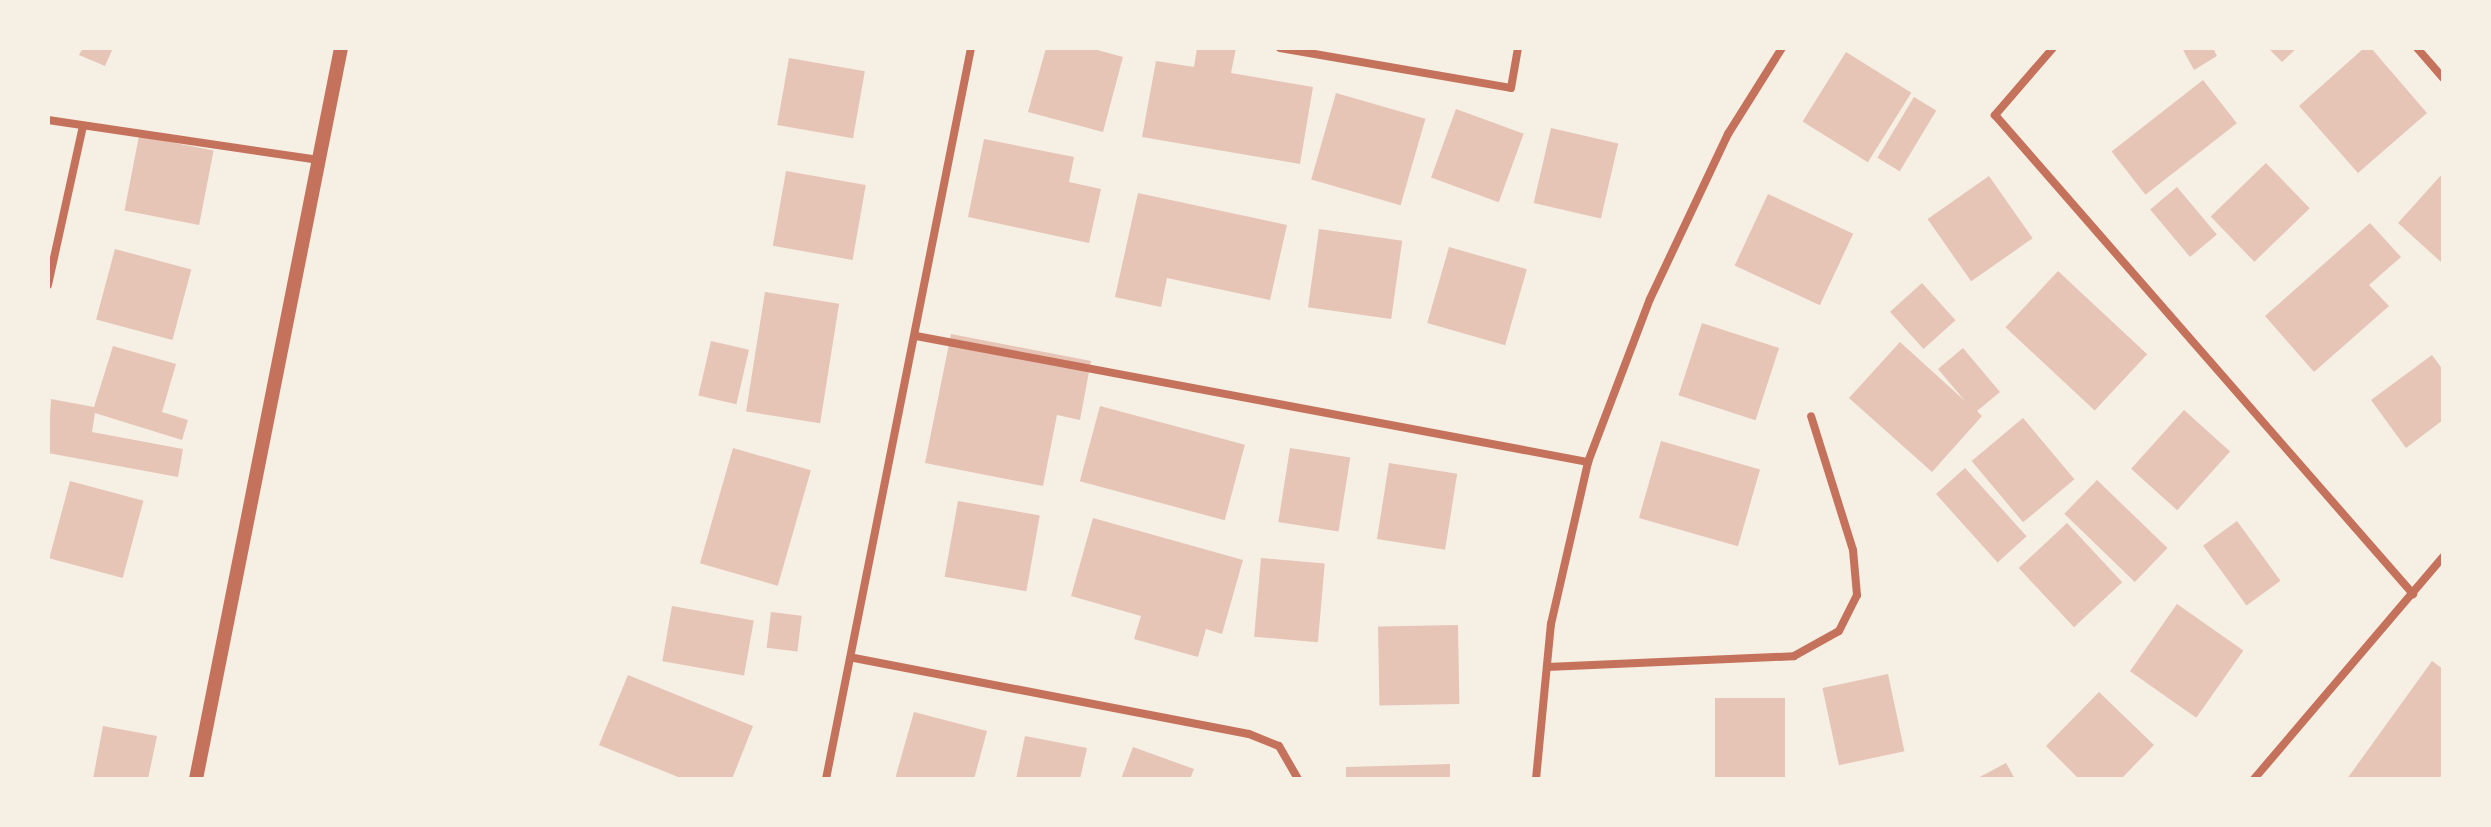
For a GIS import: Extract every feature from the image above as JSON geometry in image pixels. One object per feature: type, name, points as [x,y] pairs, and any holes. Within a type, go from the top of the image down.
[{"type":"street","points":[[196,779],[341,48]]},
{"type":"street","points":[[826,779],[854,658],[971,48]]},
{"type":"street","points":[[1280,48],[1511,88],[1518,48]]},
{"type":"street","points":[[1536,779],[1551,624],[1588,462],[1656,285],[1728,134],[1782,48]]},
{"type":"street","points":[[2053,48],[1995,115],[2413,594]]},
{"type":"street","points":[[2417,48],[2443,78]]},
{"type":"street","points":[[48,120],[319,160]]},
{"type":"street","points":[[48,285],[83,126]]},
{"type":"street","points":[[916,336],[1588,462]]},
{"type":"street","points":[[1547,667],[1794,656],[1839,631],[1857,595],[1853,550],[1811,416]]},
{"type":"street","points":[[2254,779],[2443,557]]},
{"type":"street","points":[[854,658],[1249,734],[1279,746],[1298,779]]},
{"type":"building","points":[[83,48],[113,48],[105,66],[79,55]]},
{"type":"building","points":[[1046,48],[1090,48],[1123,57],[1103,132],[1028,112]]},
{"type":"building","points":[[1197,48],[1236,48],[1231,73],[1313,87],[1300,164],[1142,137],[1156,61],[1194,67]]},
{"type":"building","points":[[2182,48],[2213,48],[2217,56],[2194,70]]},
{"type":"building","points":[[2268,48],[2297,48],[2282,62]]},
{"type":"building","points":[[2364,48],[2371,48],[2427,113],[2358,173],[2299,106]]},
{"type":"building","points":[[1846,52],[1911,93],[1868,162],[1803,122]]},
{"type":"building","points":[[789,58],[865,71],[853,138],[777,125]]},
{"type":"building","points":[[2203,80],[2237,123],[2145,195],[2112,151]]},
{"type":"building","points":[[1336,93],[1425,119],[1401,205],[1311,180]]},
{"type":"building","points":[[1914,97],[1936,110],[1900,171],[1877,158]]},
{"type":"building","points":[[1456,109],[1524,134],[1499,202],[1431,178]]},
{"type":"building","points":[[1551,128],[1618,144],[1601,219],[1534,203]]},
{"type":"building","points":[[139,136],[214,151],[199,225],[124,211]]},
{"type":"building","points":[[984,139],[1074,157],[1069,182],[1101,189],[1089,243],[968,217]]},
{"type":"building","points":[[2266,163],[2310,208],[2254,262],[2211,216]]},
{"type":"building","points":[[786,171],[866,185],[853,260],[773,246]]},
{"type":"building","points":[[2443,173],[2443,260],[2441,262],[2398,223]]},
{"type":"building","points":[[1989,176],[2033,238],[1971,281],[1928,219]]},
{"type":"building","points":[[2177,187],[2217,234],[2190,257],[2150,209]]},
{"type":"building","points":[[1138,193],[1287,225],[1270,300],[1167,278],[1161,307],[1115,297]]},
{"type":"building","points":[[1768,194],[1853,234],[1820,305],[1735,266]]},
{"type":"building","points":[[2370,223],[2401,257],[2369,285],[2389,306],[2314,372],[2265,316]]},
{"type":"building","points":[[1319,229],[1402,241],[1391,319],[1308,307]]},
{"type":"building","points":[[1449,247],[1527,269],[1505,345],[1427,323]]},
{"type":"building","points":[[115,249],[191,269],[172,340],[96,320]]},
{"type":"building","points":[[2058,271],[2147,354],[2095,411],[2005,327]]},
{"type":"building","points":[[1922,283],[1955,320],[1924,349],[1890,312]]},
{"type":"building","points":[[765,292],[839,304],[820,423],[746,412]]},
{"type":"building","points":[[1702,323],[1779,348],[1756,420],[1679,395]]},
{"type":"building","points":[[951,334],[1091,361],[1080,420],[1057,415],[1043,486],[925,463]]},
{"type":"building","points":[[711,341],[749,350],[736,404],[698,396]]},
{"type":"building","points":[[1900,342],[1965,401],[1938,369],[1963,348],[2000,392],[1977,411],[1982,416],[1932,472],[1849,398]]},
{"type":"building","points":[[113,346],[176,364],[162,412],[188,420],[182,440],[95,413],[92,432],[183,449],[178,477],[48,453],[51,399],[94,407]]},
{"type":"building","points":[[2432,355],[2443,370],[2443,420],[2406,448],[2371,400]]},
{"type":"building","points":[[1100,406],[1245,445],[1225,520],[1080,481]]},
{"type":"building","points":[[2184,410],[2230,451],[2177,510],[2131,469]]},
{"type":"building","points":[[2023,418],[2074,479],[2023,522],[1972,461]]},
{"type":"building","points":[[1661,441],[1760,469],[1738,546],[1639,518]]},
{"type":"building","points":[[733,448],[811,470],[778,586],[700,563]]},
{"type":"building","points":[[1290,448],[1350,458],[1339,532],[1278,522]]},
{"type":"building","points":[[1389,463],[1457,474],[1445,550],[1377,539]]},
{"type":"building","points":[[1965,468],[2027,536],[1998,562],[1936,494]]},
{"type":"building","points":[[2097,480],[2167,548],[2135,582],[2064,514]]},
{"type":"building","points":[[70,481],[143,501],[123,578],[49,558]]},
{"type":"building","points":[[958,501],[1040,515],[1026,591],[945,577]]},
{"type":"building","points":[[1093,518],[1243,560],[1222,634],[1206,629],[1198,657],[1134,639],[1141,616],[1071,596]]},
{"type":"building","points":[[2237,521],[2280,581],[2247,606],[2203,546]]},
{"type":"building","points":[[2067,523],[2122,582],[2074,627],[2019,568]]},
{"type":"building","points":[[1261,558],[1325,564],[1318,642],[1254,637]]},
{"type":"building","points":[[2177,604],[2243,650],[2196,718],[2130,671]]},
{"type":"building","points":[[672,606],[754,620],[744,676],[662,661]]},
{"type":"building","points":[[771,612],[802,616],[797,652],[767,648]]},
{"type":"building","points":[[1458,625],[1459,704],[1379,705],[1378,626]]},
{"type":"building","points":[[2432,661],[2443,669],[2443,773],[2439,779],[2347,779]]},
{"type":"building","points":[[1888,674],[1904,751],[1839,765],[1822,688]]},
{"type":"building","points":[[628,675],[753,726],[732,779],[683,779],[599,745]]},
{"type":"building","points":[[2099,692],[2154,745],[2121,779],[2079,779],[2046,746]]},
{"type":"building","points":[[1715,698],[1785,698],[1785,777],[1715,777]]},
{"type":"building","points":[[914,712],[987,731],[974,779],[895,779]]},
{"type":"building","points":[[103,726],[157,736],[148,779],[93,779]]},
{"type":"building","points":[[1025,736],[1087,748],[1080,779],[1016,779]]},
{"type":"building","points":[[1133,747],[1194,769],[1190,779],[1121,779]]},
{"type":"building","points":[[2006,763],[2015,779],[1976,779]]},
{"type":"building","points":[[1450,764],[1450,779],[1346,779],[1346,767]]}]
